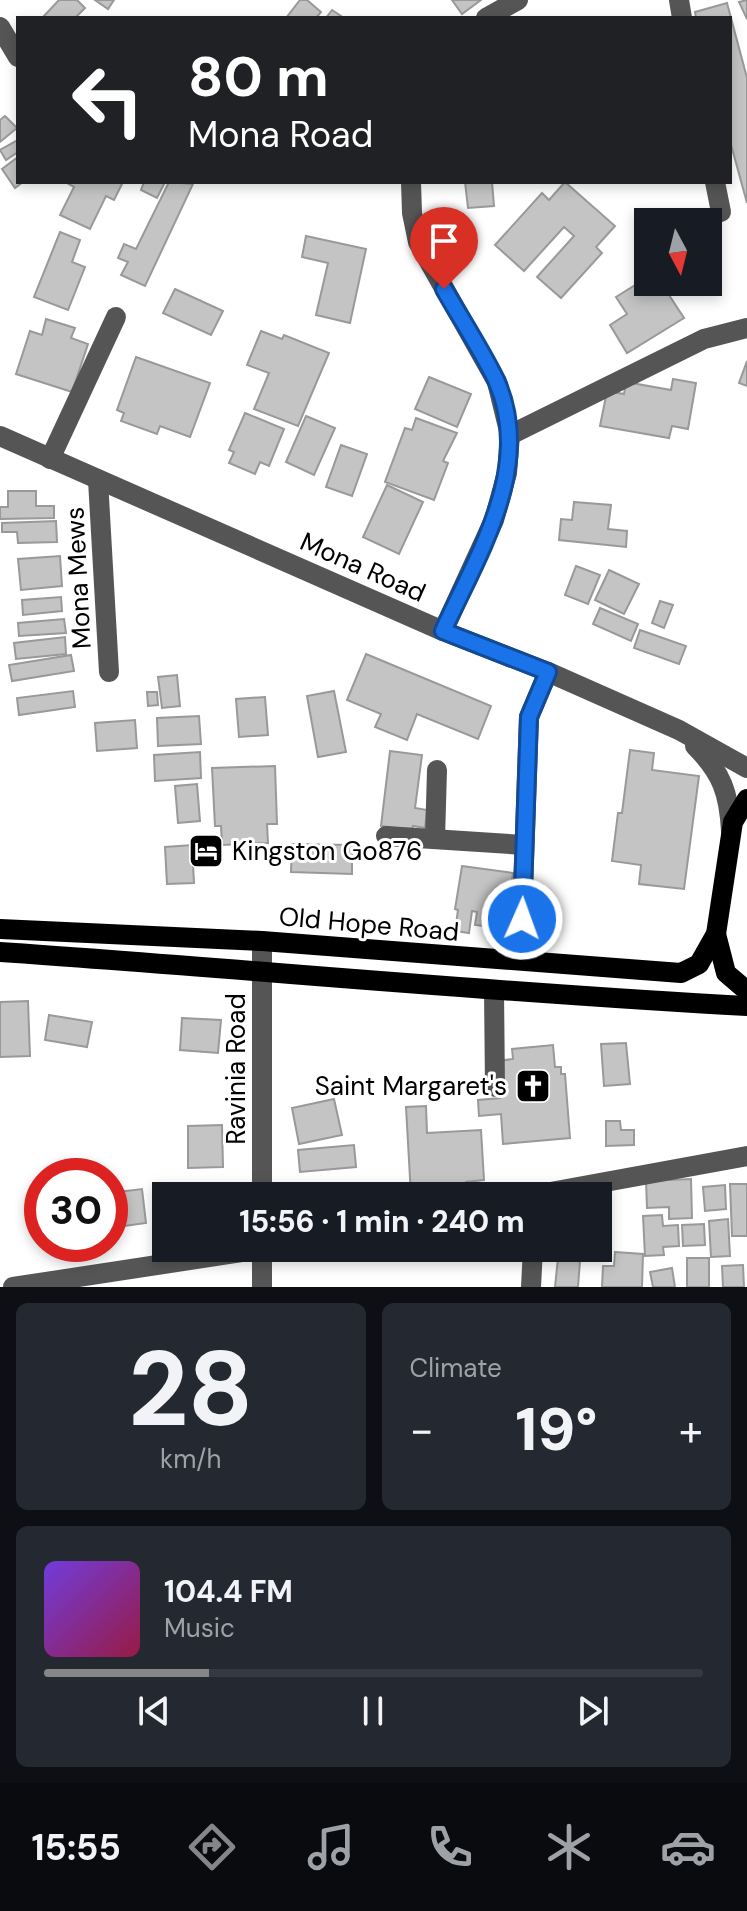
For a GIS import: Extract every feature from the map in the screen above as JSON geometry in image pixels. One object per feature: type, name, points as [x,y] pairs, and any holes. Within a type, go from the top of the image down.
[{"type":"main road","name":"Old Hope Road","points":[[0,929],[262,941],[681,973],[699,964],[716,934],[731,831],[735,816],[747,799]]},
{"type":"main road","points":[[716,934],[726,973],[747,991]]},
{"type":"main road","points":[[0,952],[747,1006]]},
{"type":"street","points":[[490,16],[518,0]]},
{"type":"street","points":[[0,27],[16,54]]},
{"type":"street","points":[[411,184],[412,213],[418,242],[497,382],[510,435],[507,473],[494,520],[443,631]]},
{"type":"street","points":[[715,184],[720,208]]},
{"type":"street","points":[[50,459],[116,317]]},
{"type":"street","points":[[510,435],[704,339],[747,328]]},
{"type":"street","name":"Mona Road","points":[[0,436],[443,631],[548,672],[679,730],[747,768]]},
{"type":"street","name":"Mona Mews","points":[[98,480],[109,672]]},
{"type":"street","points":[[522,919],[529,717],[548,672]]},
{"type":"street","points":[[679,730],[712,763],[725,787],[731,831]]},
{"type":"street","points":[[435,839],[437,770]]},
{"type":"street","points":[[386,836],[524,845]]},
{"type":"street","name":"Ravinia Road","points":[[262,941],[262,1182]]},
{"type":"street","points":[[494,990],[495,1087]]},
{"type":"street","points":[[605,1182],[747,1156]]},
{"type":"street","points":[[13,1287],[177,1262]]},
{"type":"street","points":[[262,1262],[262,1287]]},
{"type":"street","points":[[531,1287],[532,1262]]},
{"type":"building","points":[[59,0],[77,0],[85,8],[77,16],[44,16]]},
{"type":"building","points":[[95,0],[114,0],[108,9]]},
{"type":"building","points":[[300,0],[307,0],[321,12],[318,16],[288,16]]},
{"type":"building","points":[[452,0],[481,0],[462,14]]},
{"type":"building","points":[[747,0],[747,19],[739,2]]},
{"type":"building","points":[[727,3],[730,16],[696,16],[695,12]]},
{"type":"building","points":[[332,10],[341,16],[328,16]]},
{"type":"building","points":[[732,22],[747,78],[747,203],[732,148]]},
{"type":"building","points":[[5,116],[16,129],[0,142],[0,120]]},
{"type":"building","points":[[16,141],[16,153],[6,160],[0,150]]},
{"type":"building","points":[[16,158],[16,184],[20,184],[15,188],[2,169]]},
{"type":"building","points":[[69,184],[122,184],[114,200],[106,196],[90,229],[60,215],[74,187]]},
{"type":"building","points":[[143,184],[164,184],[157,198],[141,190]]},
{"type":"building","points":[[168,184],[193,184],[145,286],[121,275],[128,262],[118,258],[124,244],[136,249]]},
{"type":"building","points":[[465,184],[492,184],[494,206],[468,208]]},
{"type":"building","points":[[563,184],[567,184],[615,226],[596,247],[602,253],[561,298],[537,277],[574,236],[564,227],[524,271],[495,245],[542,193],[549,200]]},
{"type":"building","points":[[60,232],[80,240],[72,262],[85,267],[68,310],[34,297]]},
{"type":"building","points":[[306,236],[366,249],[350,323],[316,315],[328,263],[302,257]]},
{"type":"building","points":[[634,286],[634,296],[670,296],[684,318],[627,353],[610,325],[627,314],[616,297]]},
{"type":"building","points":[[175,289],[223,311],[211,335],[163,313]]},
{"type":"building","points":[[46,319],[75,328],[71,338],[88,344],[72,392],[16,374],[30,331],[42,335]]},
{"type":"building","points":[[261,331],[282,339],[284,335],[329,353],[298,426],[254,409],[269,373],[247,365]]},
{"type":"building","points":[[136,357],[210,383],[190,437],[160,426],[157,434],[121,421],[124,413],[117,410]]},
{"type":"building","points":[[747,361],[747,386],[739,383]]},
{"type":"building","points":[[429,377],[471,394],[457,427],[415,409]]},
{"type":"building","points":[[673,379],[696,383],[688,429],[672,426],[669,438],[600,426],[607,391],[624,394],[626,382],[671,390]]},
{"type":"building","points":[[245,413],[284,429],[269,466],[260,462],[255,474],[229,463],[234,452],[229,450]]},
{"type":"building","points":[[306,416],[335,428],[314,475],[286,462]]},
{"type":"building","points":[[416,418],[457,433],[443,461],[448,463],[434,500],[385,482],[405,428],[412,430]]},
{"type":"building","points":[[341,445],[367,454],[352,496],[326,487]]},
{"type":"building","points":[[387,485],[423,502],[399,554],[363,537]]},
{"type":"building","points":[[8,491],[36,491],[36,506],[54,506],[54,518],[0,519],[0,507],[8,507]]},
{"type":"building","points":[[574,502],[611,505],[608,529],[627,531],[626,547],[559,540],[561,519],[572,520]]},
{"type":"building","points":[[56,521],[57,542],[18,543],[17,532],[2,532],[2,523]]},
{"type":"building","points":[[60,556],[62,586],[21,590],[18,559]]},
{"type":"building","points":[[576,566],[600,575],[588,604],[565,595]]},
{"type":"building","points":[[609,570],[639,584],[624,614],[595,600]]},
{"type":"building","points":[[61,597],[62,611],[23,615],[22,600]]},
{"type":"building","points":[[660,601],[673,605],[664,628],[652,623]]},
{"type":"building","points":[[600,608],[638,624],[631,641],[593,624]]},
{"type":"building","points":[[64,619],[66,633],[19,636],[18,623]]},
{"type":"building","points":[[640,630],[686,646],[679,664],[634,648]]},
{"type":"building","points":[[65,637],[66,654],[16,659],[14,643]]},
{"type":"building","points":[[366,654],[491,706],[478,739],[417,714],[407,740],[375,727],[381,714],[347,700]]},
{"type":"building","points":[[71,655],[74,671],[12,681],[9,665]]},
{"type":"building","points":[[177,675],[180,706],[162,708],[158,677]]},
{"type":"building","points":[[73,691],[75,707],[19,715],[17,698]]},
{"type":"building","points":[[334,691],[346,752],[318,757],[307,696]]},
{"type":"building","points":[[147,692],[157,692],[158,705],[148,706]]},
{"type":"building","points":[[265,697],[268,735],[239,737],[236,699]]},
{"type":"building","points":[[199,716],[201,744],[158,746],[157,718]]},
{"type":"building","points":[[135,720],[137,748],[97,751],[95,723]]},
{"type":"building","points":[[630,750],[654,753],[652,770],[699,776],[684,889],[639,884],[641,865],[612,861]]},
{"type":"building","points":[[390,751],[422,755],[415,808],[427,810],[425,828],[413,826],[412,830],[381,826]]},
{"type":"building","points":[[200,752],[201,778],[155,781],[154,755]]},
{"type":"building","points":[[275,766],[277,824],[267,824],[268,843],[222,845],[221,826],[215,826],[212,768]]},
{"type":"building","points":[[197,784],[200,821],[178,823],[175,786]]},
{"type":"building","points":[[292,844],[352,845],[352,874],[291,872]]},
{"type":"building","points":[[192,845],[194,883],[167,884],[165,847]]},
{"type":"building","points":[[462,866],[513,873],[507,916],[493,914],[491,927],[475,925],[477,912],[472,911],[469,933],[455,931]]},
{"type":"building","points":[[28,1001],[30,1056],[0,1057],[0,1002]]},
{"type":"building","points":[[49,1015],[92,1022],[87,1047],[45,1040]]},
{"type":"building","points":[[182,1018],[221,1020],[218,1053],[180,1050]]},
{"type":"building","points":[[626,1043],[630,1084],[604,1086],[601,1044]]},
{"type":"building","name":"Saint Margaret's","points":[[553,1045],[555,1067],[561,1067],[561,1074],[565,1074],[570,1138],[503,1144],[501,1114],[479,1116],[478,1100],[500,1098],[497,1061],[513,1059],[512,1049]]},
{"type":"building","points":[[334,1099],[342,1135],[299,1144],[292,1108]]},
{"type":"building","points":[[426,1106],[427,1133],[481,1130],[484,1180],[410,1182],[406,1107]]},
{"type":"building","points":[[606,1121],[620,1121],[621,1130],[634,1130],[634,1145],[606,1146]]},
{"type":"building","points":[[222,1125],[223,1167],[188,1168],[188,1126]]},
{"type":"building","points":[[354,1145],[356,1167],[300,1172],[298,1150]]},
{"type":"building","points":[[691,1179],[692,1218],[669,1219],[669,1207],[647,1208],[646,1181]]},
{"type":"building","points":[[730,1184],[747,1184],[747,1236],[732,1236]]},
{"type":"building","points":[[725,1185],[726,1209],[705,1211],[703,1187]]},
{"type":"building","points":[[142,1189],[146,1223],[128,1226],[128,1191]]},
{"type":"building","points":[[662,1215],[663,1226],[678,1225],[679,1246],[663,1247],[664,1255],[645,1256],[643,1216]]},
{"type":"building","points":[[728,1219],[730,1256],[711,1257],[709,1221]]},
{"type":"building","points":[[704,1224],[705,1245],[683,1246],[682,1225]]},
{"type":"building","points":[[615,1252],[643,1254],[642,1287],[602,1287],[603,1266],[614,1266]]},
{"type":"building","points":[[687,1258],[709,1258],[709,1287],[687,1287]]},
{"type":"building","points":[[558,1262],[580,1262],[578,1287],[555,1287]]},
{"type":"building","points":[[743,1265],[744,1287],[723,1287],[722,1266]]},
{"type":"building","points":[[672,1268],[675,1287],[653,1287],[650,1272]]},
{"type":"place","name":"Kingston Go876","points":[[206,851]]},
{"type":"place","name":"Saint Margaret's","points":[[533,1086]]},
{"type":"route","points":[[444,289],[497,382],[510,435],[507,473],[494,520],[443,631],[548,672],[529,717],[522,919]]}]
